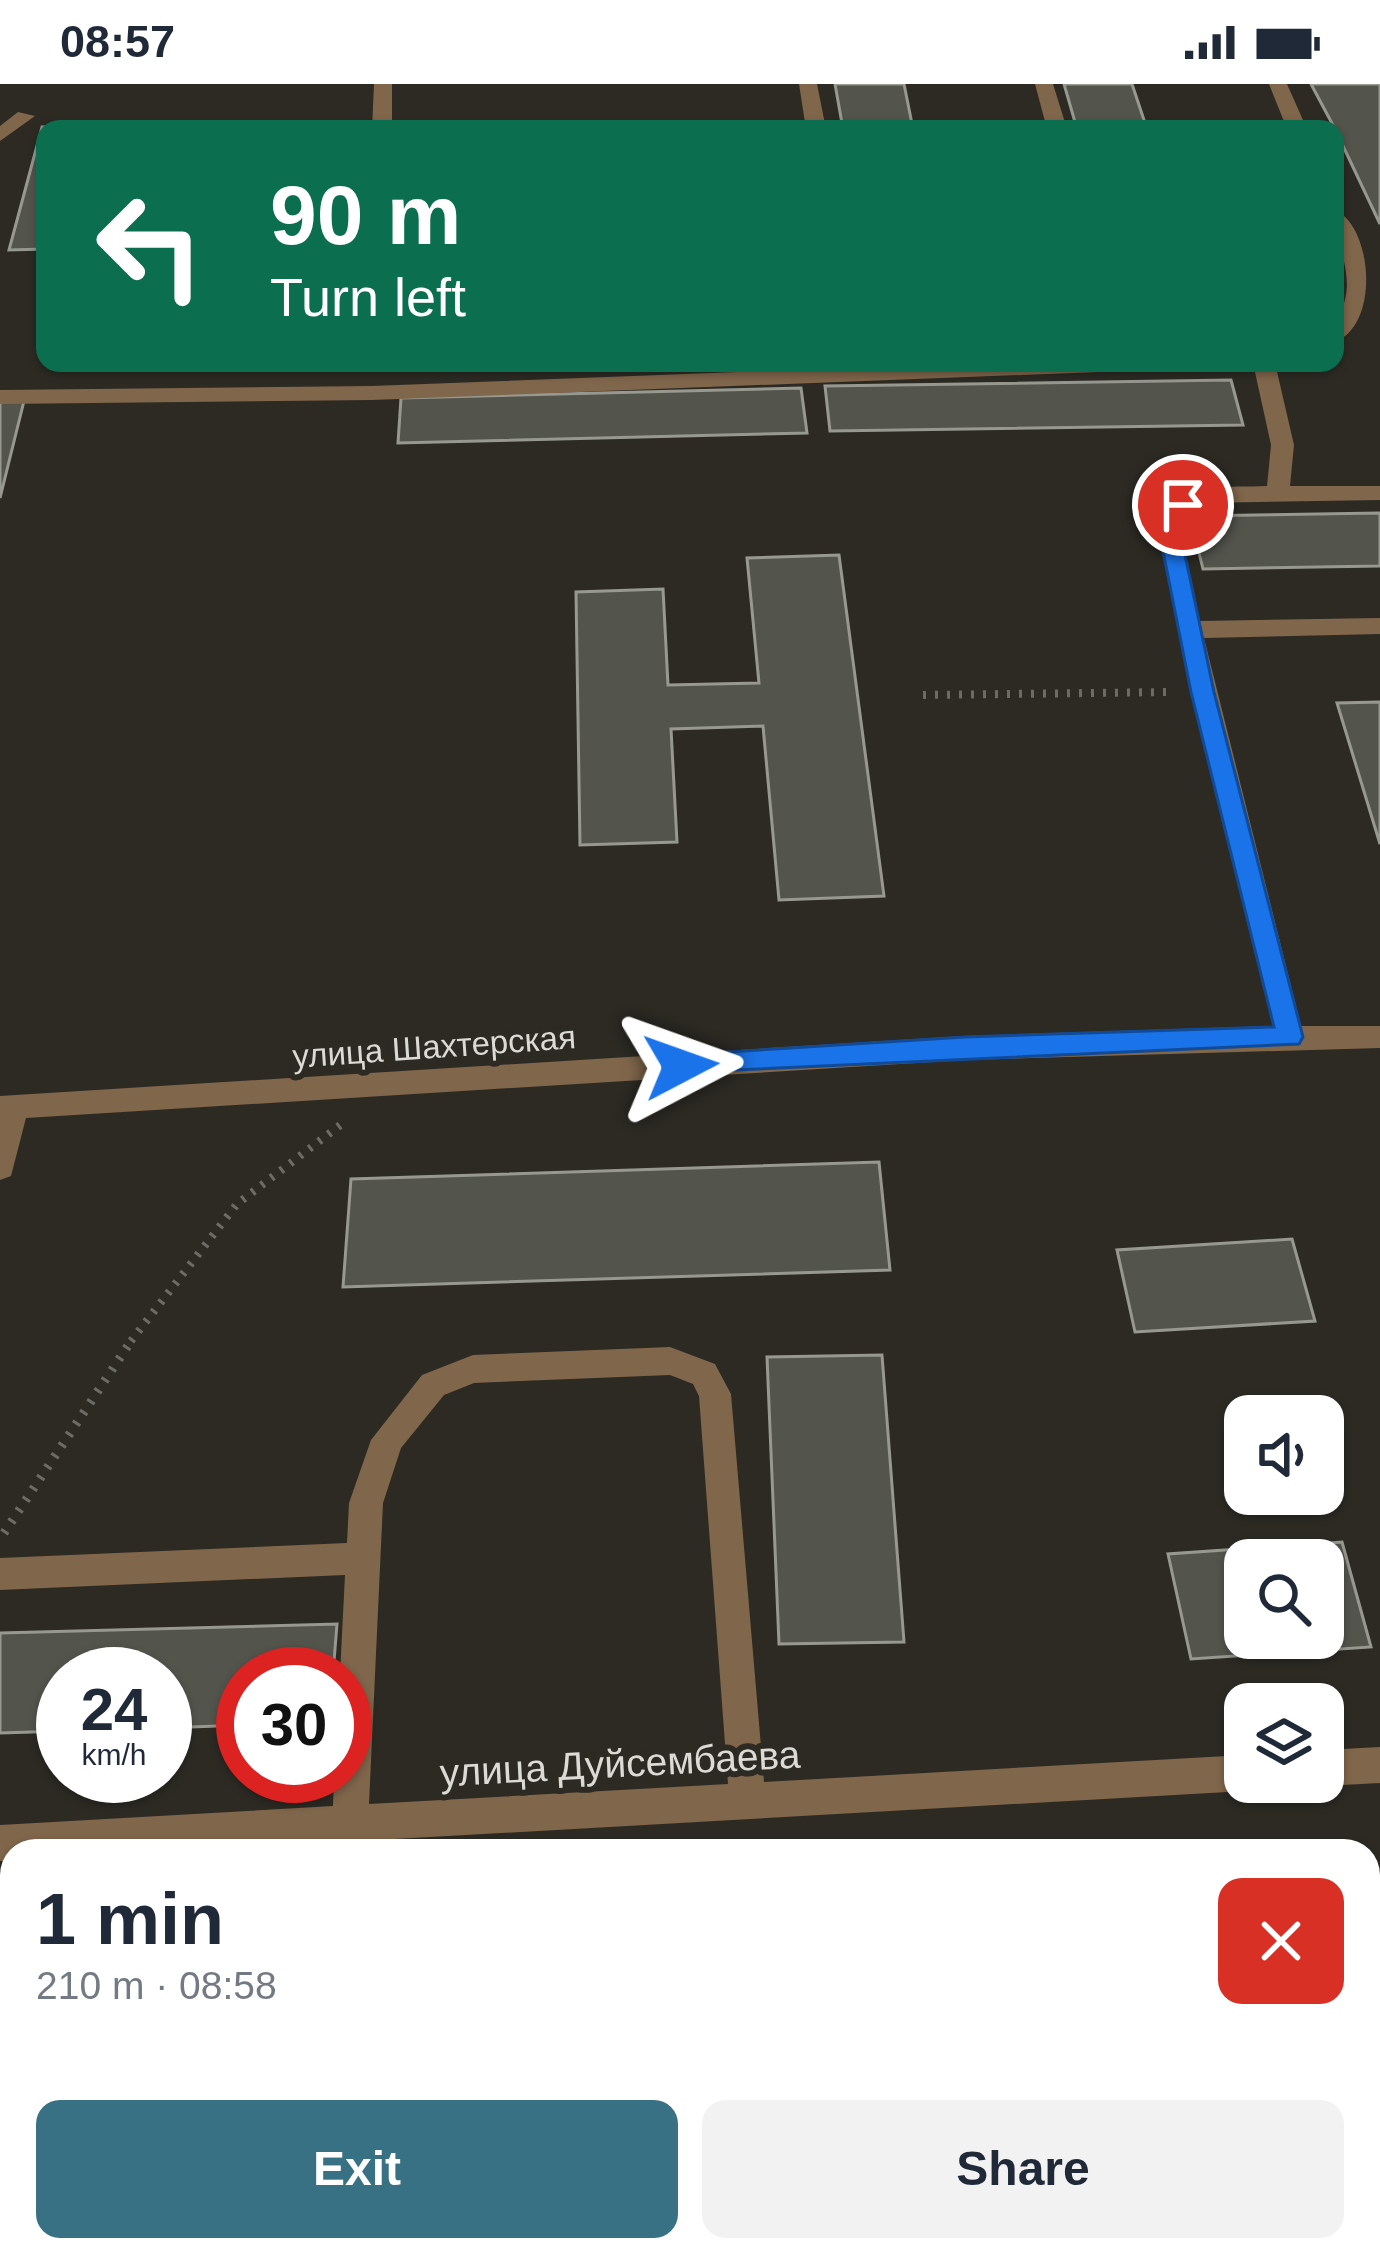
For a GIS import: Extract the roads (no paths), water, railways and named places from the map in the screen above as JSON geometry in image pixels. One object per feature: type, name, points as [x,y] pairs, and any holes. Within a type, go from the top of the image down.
[{"type":"street","points":[[382,120],[383,84]]},
{"type":"street","points":[[808,84],[814,120]]},
{"type":"street","points":[[1044,84],[1054,120]]},
{"type":"street","points":[[1278,84],[1293,120]]},
{"type":"street","points":[[0,135],[26,116]]},
{"type":"street","points":[[1344,237],[1357,268],[1360,300],[1344,323]]},
{"type":"street","points":[[1357,268],[1380,278]]},
{"type":"street","points":[[372,393],[373,372]]},
{"type":"street","points":[[0,397],[372,393],[782,372]]},
{"type":"street","points":[[1266,372],[1285,453],[1276,493]]},
{"type":"street","points":[[1290,1037],[1202,692],[1170,536],[1172,515],[1197,496],[1380,493]]},
{"type":"street","points":[[1190,630],[1380,626]]},
{"type":"street","name":"улица Шахтерская","points":[[0,1168],[7,1108],[965,1048],[1380,1037]]},
{"type":"street","points":[[350,1823],[366,1503],[387,1440],[434,1385],[473,1369],[670,1361],[704,1374],[715,1394],[746,1801]]},
{"type":"street","points":[[0,1574],[363,1558]]},
{"type":"street","points":[[1344,1767],[1380,1765]]},
{"type":"street","name":"улица Дуйсембаева","points":[[70,1839],[1224,1774]]}]
